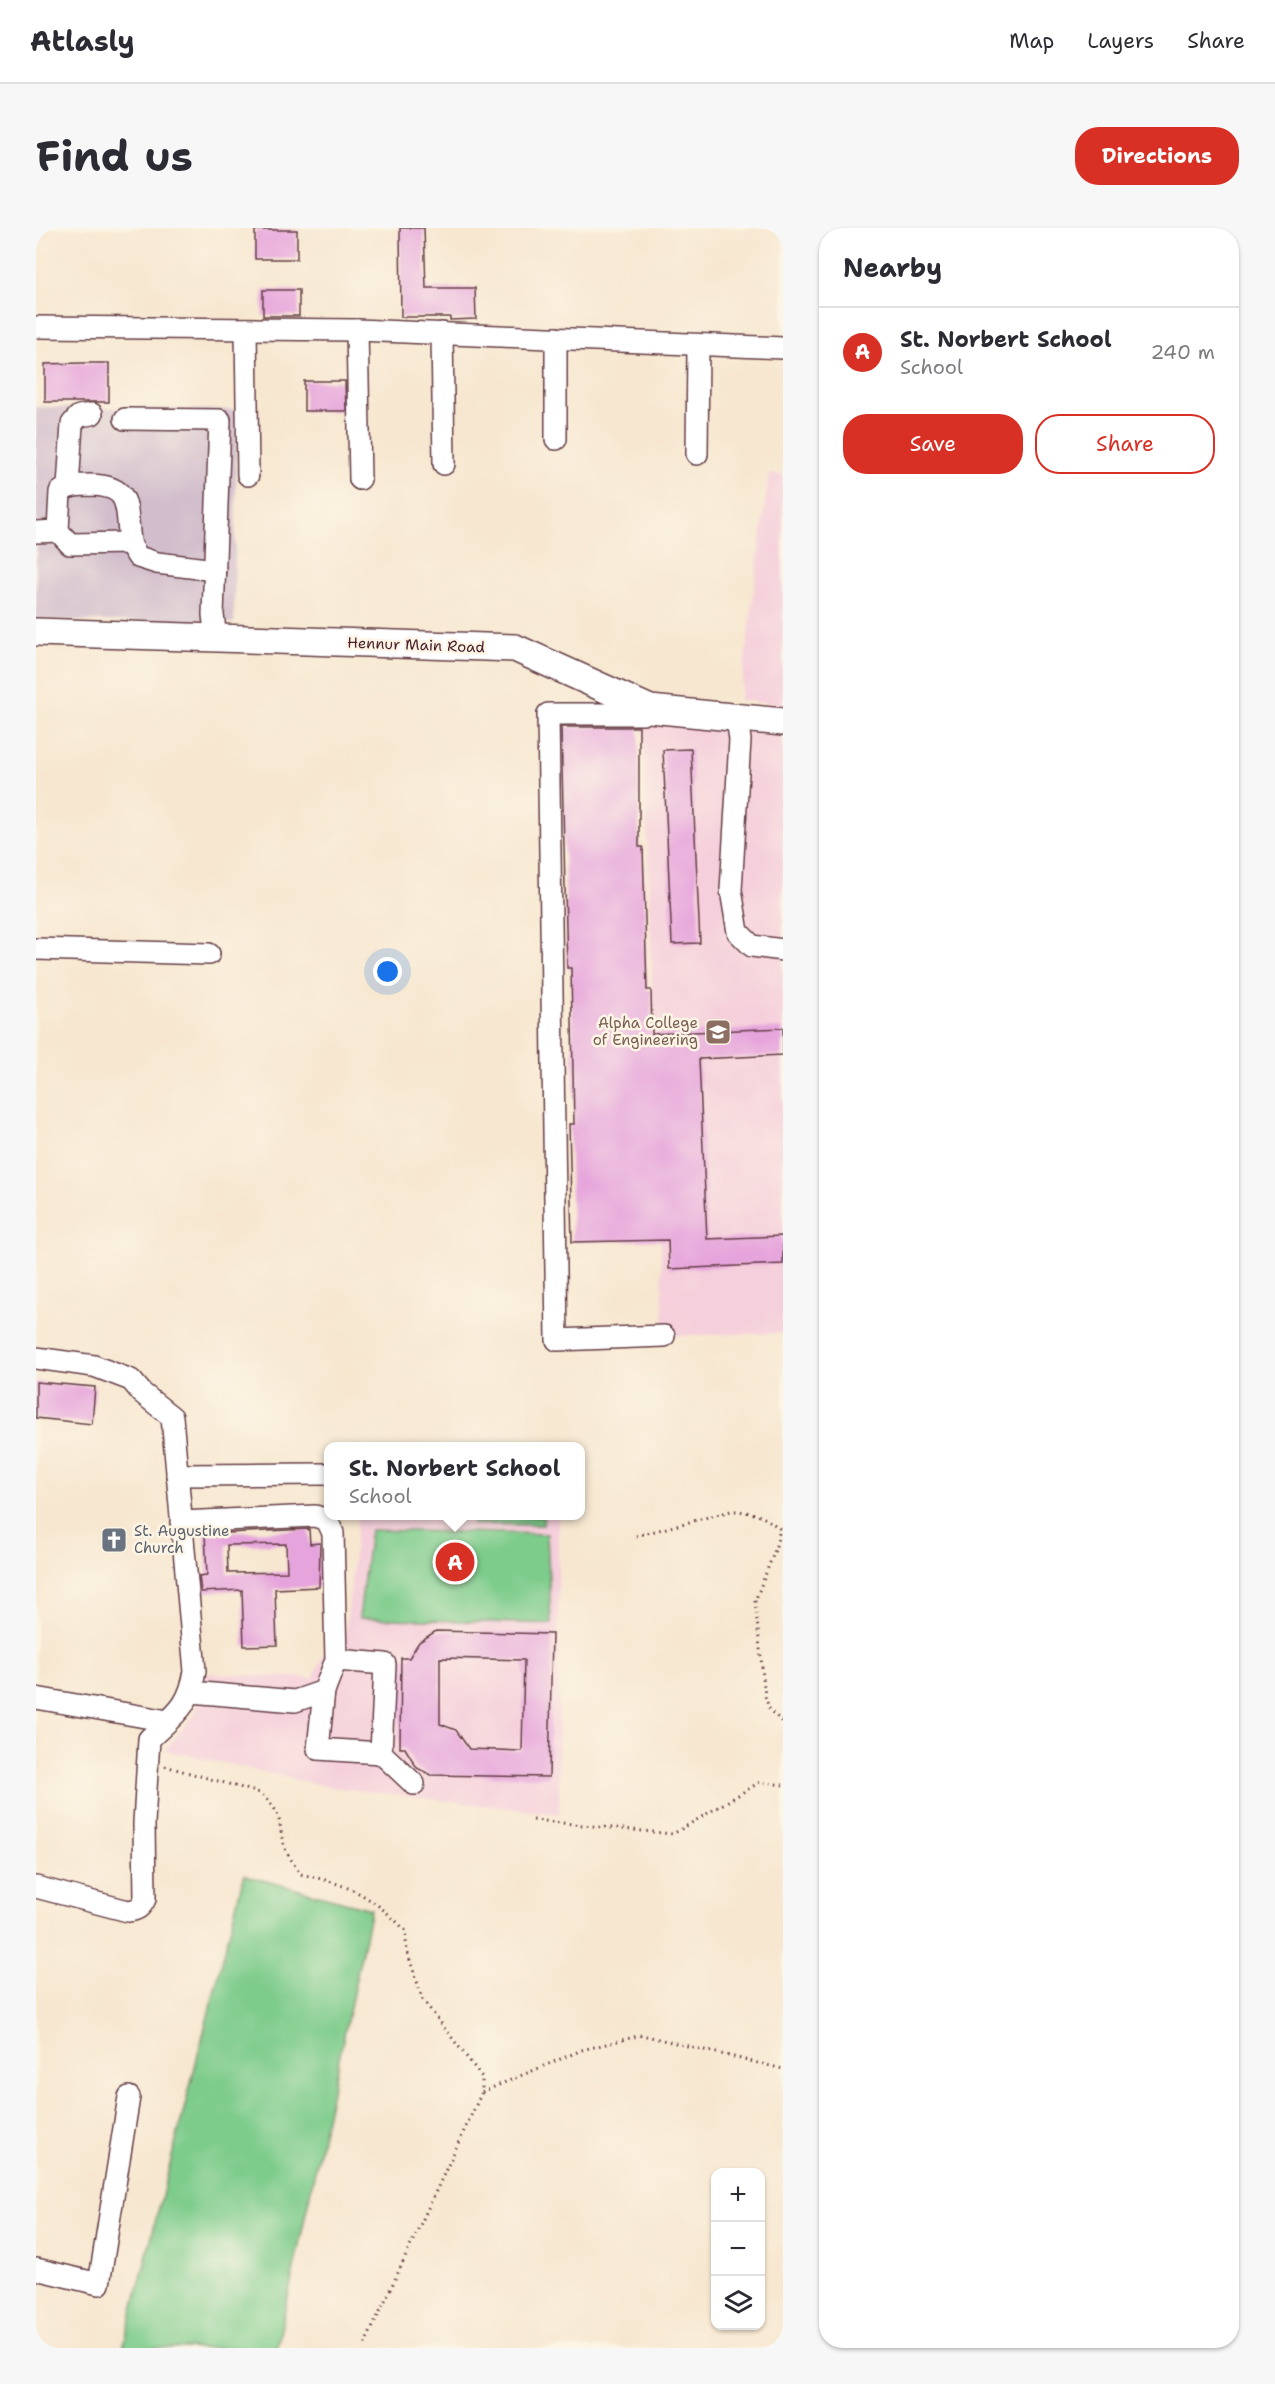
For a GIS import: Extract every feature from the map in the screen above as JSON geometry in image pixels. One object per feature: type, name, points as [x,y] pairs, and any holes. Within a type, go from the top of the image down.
[{"type":"main road","name":"Hennur Main Road","points":[[36,632],[515,648],[650,709],[783,723]]},
{"type":"street","points":[[36,327],[357,330],[783,348]]},
{"type":"street","points":[[246,329],[248,476]]},
{"type":"street","points":[[357,330],[360,479]]},
{"type":"street","points":[[442,333],[444,464]]},
{"type":"street","points":[[556,338],[556,439]]},
{"type":"street","points":[[697,454],[699,345]]},
{"type":"street","points":[[68,487],[72,424],[79,416],[92,414]]},
{"type":"street","points":[[125,419],[220,420],[213,615],[216,638]]},
{"type":"street","points":[[130,543],[70,544],[58,531],[60,492],[68,487],[106,486],[120,495],[129,509],[130,543],[138,557],[158,563],[215,570]]},
{"type":"street","points":[[36,532],[58,531]]},
{"type":"street","points":[[650,709],[643,714],[548,714],[557,1340],[664,1336]]},
{"type":"street","points":[[737,718],[740,740],[731,890],[738,932],[752,946],[783,950]]},
{"type":"street","points":[[36,949],[209,954]]},
{"type":"street","points":[[36,1358],[94,1366],[131,1380],[142,1393],[172,1417],[195,1671],[191,1692],[184,1706],[149,1738],[144,1823],[145,1899],[141,1906],[136,1910],[128,1911],[36,1887]]},
{"type":"street","points":[[177,1475],[324,1474]]},
{"type":"street","points":[[181,1522],[315,1516],[324,1519]]},
{"type":"street","points":[[327,1520],[333,1533],[336,1660],[324,1690],[318,1749],[381,1753],[414,1784]]},
{"type":"street","points":[[336,1660],[385,1664],[381,1753]]},
{"type":"street","points":[[191,1692],[295,1701],[324,1690]]},
{"type":"street","points":[[36,1698],[168,1721]]},
{"type":"street","points":[[36,2269],[99,2284],[129,2097]]},
{"type":"path","points":[[636,1536],[731,1511],[744,1511],[765,1517],[780,1529],[776,1550],[754,1602],[765,1696],[770,1711],[783,1722]]},
{"type":"path","points":[[146,1761],[260,1793],[270,1802],[280,1817],[287,1852],[300,1874],[327,1880],[361,1893],[385,1909],[405,1930],[407,1951],[423,2000],[482,2077],[482,2091],[363,2348]]},
{"type":"path","points":[[533,1820],[673,1834],[760,1782],[783,1785]]},
{"type":"path","points":[[482,2091],[582,2050],[642,2035],[783,2069]]},
{"type":"shaded area","points":[[36,407],[237,410],[234,623],[36,620]]},
{"type":"shaded area","points":[[769,474],[783,475],[783,705],[740,700]]},
{"type":"shaded area","name":"Alpha College of Engineering","points":[[643,714],[783,731],[783,1333],[664,1336]]},
{"type":"shaded area","points":[[358,1520],[558,1520],[559,1814],[330,1787],[165,1750],[195,1713],[205,1673],[313,1678],[327,1648],[344,1649]]},
{"type":"green space","points":[[473,1520],[544,1520],[543,1525],[473,1524]]},
{"type":"green space","points":[[370,1530],[547,1534],[551,1624],[359,1618]]},
{"type":"green space","points":[[244,1875],[371,1909],[277,2348],[123,2348]]},
{"type":"building","points":[[400,228],[424,228],[426,288],[475,288],[476,319],[401,317]]},
{"type":"building","points":[[255,230],[297,230],[297,259],[255,259]]},
{"type":"building","points":[[263,290],[299,290],[299,316],[263,316]]},
{"type":"building","points":[[109,363],[109,402],[45,402],[45,364]]},
{"type":"building","points":[[304,381],[345,381],[346,411],[304,411]]},
{"type":"building","points":[[561,727],[639,727],[639,847],[643,847],[647,990],[651,990],[652,1034],[783,1028],[783,1055],[699,1059],[707,1239],[783,1236],[783,1264],[669,1269],[668,1240],[572,1242],[569,1124],[574,1124],[571,968],[567,968]]},
{"type":"building","points":[[691,749],[700,943],[672,944],[663,750]]},
{"type":"building","points":[[36,1382],[95,1387],[92,1424],[36,1418]]},
{"type":"building","points":[[309,1529],[310,1544],[320,1543],[319,1587],[275,1589],[277,1645],[244,1646],[242,1590],[201,1592],[199,1576],[207,1575],[205,1534]],"holes":[[[286,1544],[287,1572],[228,1573],[227,1545]]]},
{"type":"building","points":[[436,1631],[552,1634],[549,1777],[431,1775],[417,1768],[405,1748],[400,1748],[401,1658],[409,1658],[419,1642]],"holes":[[[440,1658],[524,1660],[522,1751],[469,1749],[456,1730],[440,1724]]]},
{"type":"place","name":"Alpha College of Engineering","points":[[718,1032]]},
{"type":"place","name":"St. Augustine Church","points":[[114,1540]]},
{"type":"place","name":"St. Norbert School","points":[[455,1562]]}]
